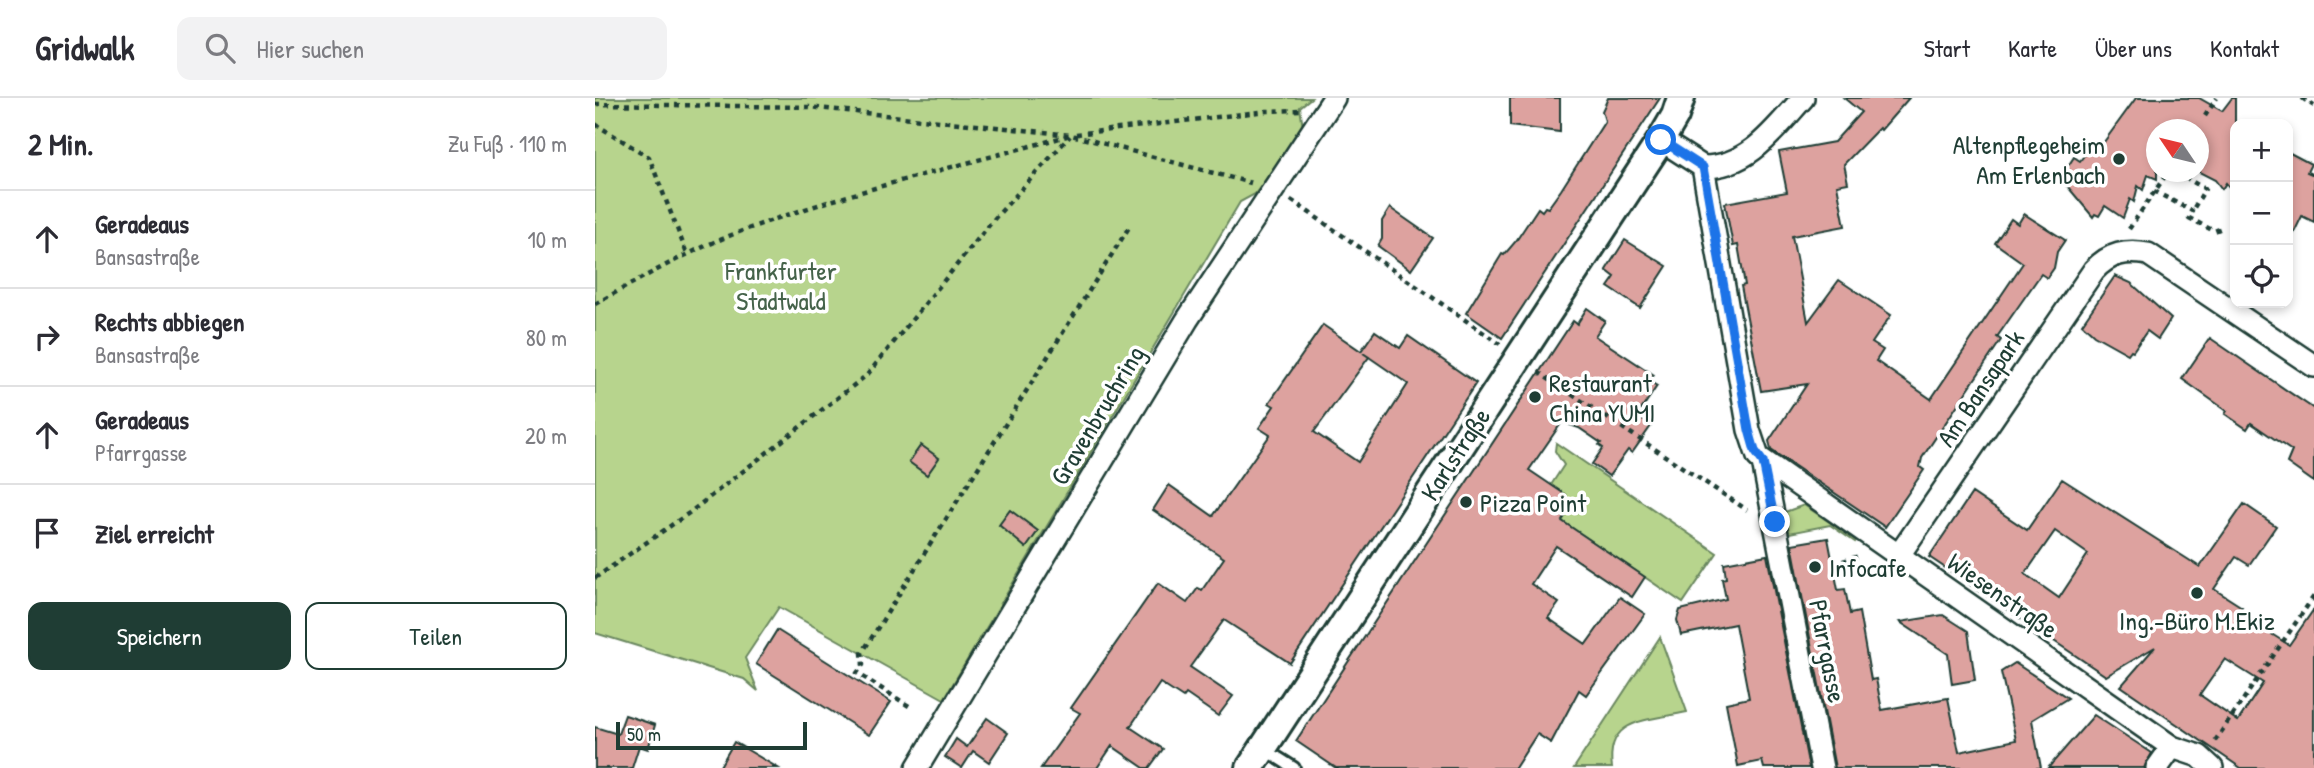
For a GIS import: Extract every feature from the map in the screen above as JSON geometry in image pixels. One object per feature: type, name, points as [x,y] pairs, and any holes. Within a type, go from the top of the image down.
[{"type":"street","name":"Gravenbruchring","points":[[917,768],[1187,320],[1334,98]]},
{"type":"street","name":"Karlstraße","points":[[1257,758],[1661,140],[1675,116],[1681,98]]},
{"type":"street","points":[[1661,140],[1703,167],[1735,162],[1754,151],[1803,98]]},
{"type":"street","name":"Pfarrgasse","points":[[1703,167],[1749,430],[1755,451],[1763,462],[1822,768]]},
{"type":"street","name":"Am Bansapark","points":[[1899,555],[2094,270],[2111,256],[2124,252],[2148,254],[2314,366]]},
{"type":"street","name":"Wiesenstraße","points":[[1763,462],[2172,747],[2199,756],[2212,768]]},
{"type":"street","points":[[2157,768],[2172,747]]},
{"type":"lane","points":[[1257,758],[1294,768]]},
{"type":"path","points":[[2205,116],[2217,98]]},
{"type":"path","points":[[2302,98],[2314,106]]},
{"type":"path","points":[[595,104],[809,107],[1071,135],[1274,189]]},
{"type":"path","points":[[595,303],[687,254],[735,234],[861,194],[1071,135],[1268,111],[1304,110]]},
{"type":"path","points":[[595,124],[649,157],[687,254]]},
{"type":"path","points":[[595,578],[689,513],[867,375],[995,218],[1071,135]]},
{"type":"path","points":[[2129,229],[2161,182]]},
{"type":"path","points":[[2193,182],[2205,189],[2189,218],[2214,231],[2223,228]]},
{"type":"path","points":[[2154,191],[2192,211]]},
{"type":"path","points":[[909,706],[857,673],[863,665],[862,653],[1131,224]]},
{"type":"path","points":[[1833,564],[1865,554]]},
{"type":"path","points":[[2212,745],[2314,596]]},
{"type":"green space","name":"Frankfurter Stadtwald","points":[[595,98],[1311,98],[1300,107],[1303,128],[1255,194],[1240,202],[944,699],[779,607],[745,658],[758,691],[744,679],[595,633]]},
{"type":"green space","points":[[1556,443],[1717,553],[1683,603],[1562,521],[1568,511],[1559,505],[1551,485],[1564,465],[1555,451]]},
{"type":"green space","points":[[1804,505],[1856,540],[1855,542],[1830,525],[1789,533],[1785,512]]},
{"type":"green space","points":[[1660,637],[1687,712],[1644,720],[1622,730],[1615,739],[1612,768],[1574,768]]},
{"type":"building","points":[[1510,98],[1560,98],[1560,132],[1510,126]]},
{"type":"building","points":[[1608,98],[1660,98],[1502,338],[1466,313],[1502,254],[1516,241],[1538,208],[1542,211],[1545,207],[1548,208],[1561,190],[1605,121],[1602,111]]},
{"type":"building","points":[[1844,98],[1909,98],[1881,130],[1879,128],[1844,164],[1848,183],[1837,185],[1845,226],[1792,236],[1808,322],[1839,280],[1891,315],[1872,343],[1883,350],[1876,361],[1931,399],[2023,263],[1995,243],[2011,219],[2018,224],[2024,214],[2065,240],[2047,278],[2041,274],[1997,337],[2001,340],[1922,458],[1920,467],[1924,470],[1885,527],[1771,450],[1769,441],[1807,384],[1761,391],[1741,286],[1745,285],[1738,245],[1733,246],[1725,203],[1787,192],[1779,152],[1834,142],[1861,112]]},
{"type":"building","name":"Altenpflegeheim Am Erlenbach","points":[[2136,98],[2199,98],[2222,111],[2232,98],[2235,98],[2235,119],[2230,119],[2230,188],[2226,183],[2222,189],[2209,177],[2209,119],[2146,119],[2146,181],[2143,190],[2138,186],[2134,202],[2130,199],[2123,218],[2105,206],[2099,216],[2095,214],[2093,217],[2059,180],[2074,157],[2080,161],[2094,142],[2101,146]]},
{"type":"building","points":[[2293,155],[2311,164],[2307,172],[2314,175],[2314,222],[2302,216],[2293,235]]},
{"type":"building","points":[[1390,208],[1433,238],[1411,270],[1378,246],[1382,239],[1382,221]]},
{"type":"building","points":[[1625,240],[1667,266],[1640,308],[1608,287],[1615,277],[1606,270]]},
{"type":"building","points":[[2115,276],[2131,283],[2171,319],[2158,339],[2147,331],[2128,354],[2094,335],[2082,324]]},
{"type":"building","points":[[1587,308],[1605,321],[1595,336],[1654,375],[1649,381],[1657,386],[1637,416],[1651,426],[1632,453],[1628,450],[1609,476],[1592,464],[1603,448],[1599,445],[1601,443],[1579,428],[1562,422],[1529,470],[1566,495],[1559,505],[1568,511],[1562,521],[1645,577],[1632,597],[1556,546],[1531,584],[1559,603],[1548,618],[1586,644],[1620,597],[1645,614],[1586,695],[1579,690],[1551,743],[1537,734],[1515,768],[1336,768],[1296,741],[1573,321],[1577,324]]},
{"type":"building","points":[[1323,325],[1361,351],[1375,331],[1400,348],[1408,336],[1476,383],[1290,663],[1224,620],[1190,667],[1233,696],[1218,716],[1186,694],[1183,698],[1160,683],[1130,727],[1163,749],[1149,768],[1144,768],[1112,746],[1097,768],[1041,768],[1080,713],[1071,708],[1158,583],[1187,603],[1198,588],[1202,590],[1224,558],[1153,510],[1169,485],[1213,516],[1270,435],[1259,428],[1274,406],[1269,403]],"holes":[[[1369,357],[1408,384],[1358,462],[1314,432]]]},
{"type":"building","points":[[2210,338],[2314,409],[2314,482],[2287,463],[2292,451],[2251,423],[2247,429],[2182,379]]},
{"type":"building","points":[[921,445],[939,458],[927,475],[909,462]]},
{"type":"building","points":[[2062,479],[2200,567],[2244,504],[2276,526],[2249,565],[2236,557],[2214,589],[2242,607],[2238,613],[2289,645],[2314,609],[2314,768],[2241,768],[2121,686],[2155,647],[2106,676],[1929,557],[1972,493],[2027,530]],"holes":[[[2055,531],[2088,554],[2059,598],[2025,574]],[[2225,659],[2263,683],[2238,721],[2200,695]]]},
{"type":"building","points":[[1010,510],[1038,531],[1026,548],[999,525]]},
{"type":"building","points":[[1828,538],[1838,590],[1845,589],[1850,614],[1859,612],[1871,680],[1876,679],[1882,710],[1948,698],[1959,752],[2016,740],[2001,672],[2015,663],[2068,698],[2032,720],[2041,768],[1835,768],[1792,544]]},
{"type":"building","points":[[1767,555],[1809,768],[1764,768],[1762,761],[1738,766],[1726,703],[1749,698],[1735,624],[1681,635],[1677,620],[1680,610],[1726,599],[1722,579],[1726,578],[1724,563]]},
{"type":"building","points":[[1943,615],[1968,631],[1975,680],[1952,684],[1948,654],[1900,622]]},
{"type":"building","points":[[777,630],[891,702],[869,735],[756,664]]},
{"type":"building","points":[[625,715],[655,725],[648,749],[639,746],[632,768],[595,768],[595,727],[618,734]]},
{"type":"building","points":[[2094,715],[2152,753],[2144,768],[2048,768]]},
{"type":"building","points":[[987,718],[1008,733],[989,762],[973,751],[962,768],[945,757],[956,739],[967,747]]},
{"type":"building","points":[[734,742],[778,768],[719,768]]},
{"type":"place","name":"Altenpflegeheim Am Erlenbach","points":[[2119,159]]},
{"type":"place","name":"Restaurant China YUMI","points":[[1535,397]]},
{"type":"place","name":"Pizza Point","points":[[1466,502]]},
{"type":"place","name":"Infocafe","points":[[1815,567]]},
{"type":"place","name":"Ing.-Büro M.Ekiz","points":[[2197,593]]},
{"type":"route","points":[[1661,140],[1703,167],[1749,430],[1755,451],[1763,462],[1775,522]]}]
